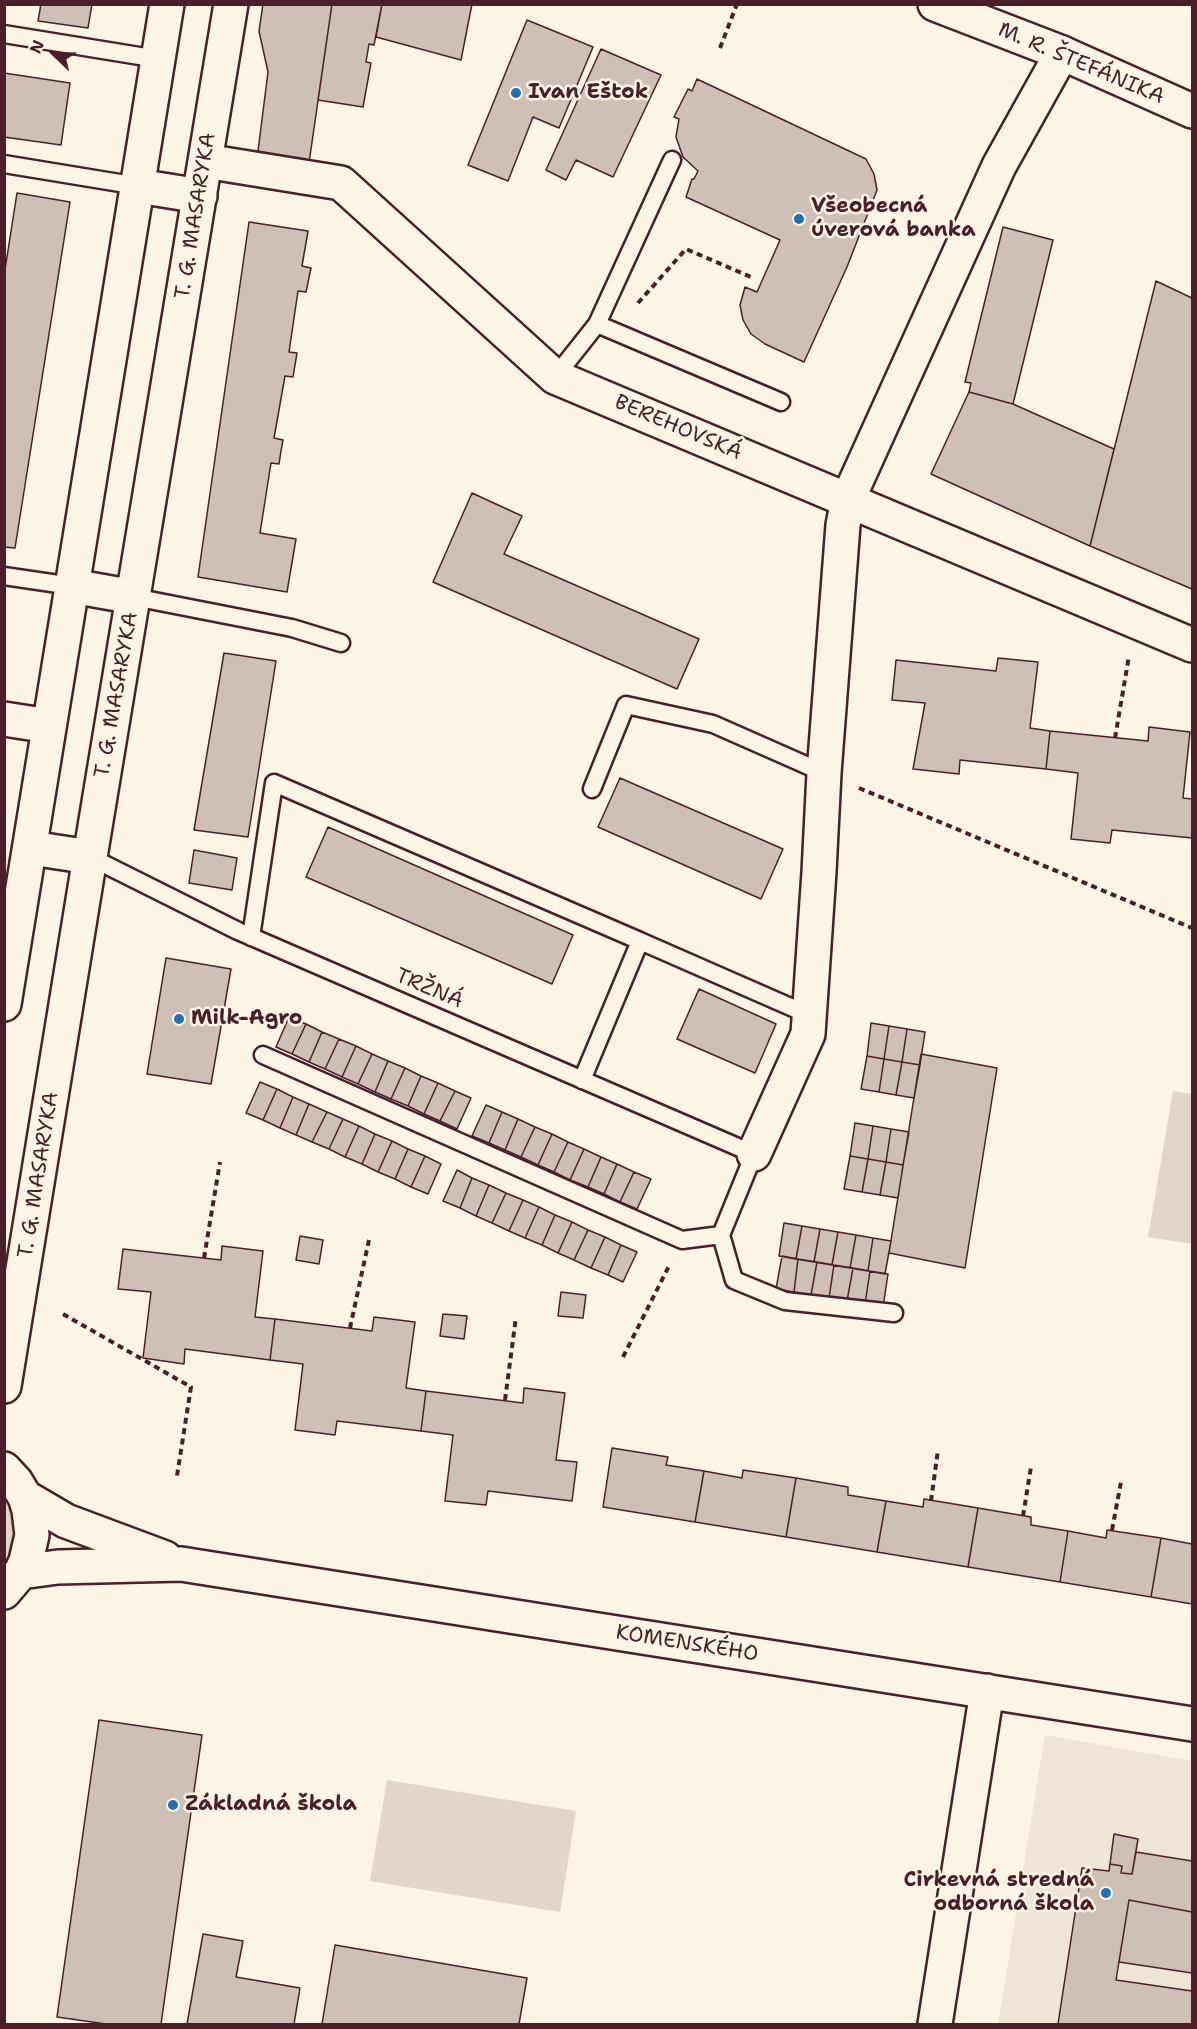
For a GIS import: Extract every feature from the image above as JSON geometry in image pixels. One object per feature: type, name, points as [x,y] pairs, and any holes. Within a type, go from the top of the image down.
[{"type":"street","points":[[4,1004],[167,4]]},
{"type":"street","name":"T. G. MASARYKA","points":[[4,1386],[231,4]]},
{"type":"street","name":"M. R. ŠTEFÁNIKA","points":[[935,4],[1062,53],[1192,111]]},
{"type":"street","points":[[754,1154],[808,1034],[824,773],[843,525],[848,499],[999,166],[1062,53]]},
{"type":"street","name":"BEREHOVSKÁ","points":[[205,161],[341,183],[555,377],[1192,645]]},
{"type":"street","points":[[138,186],[200,196]]},
{"type":"street","points":[[72,586],[134,597]]},
{"type":"street","points":[[4,719],[49,726]]},
{"type":"street","points":[[31,848],[90,857]]},
{"type":"street","points":[[4,1469],[16,1482],[25,1497],[32,1535],[30,1548],[13,1582]]},
{"type":"street","name":"KOMENSKÉHO","points":[[25,1497],[66,1521],[181,1564]]},
{"type":"street","name":"KOMENSKÉHO","points":[[13,1582],[58,1567],[181,1564],[1192,1725]]},
{"type":"street","points":[[935,2025],[987,1691]]},
{"type":"lane","points":[[4,34],[158,59]]},
{"type":"lane","points":[[555,377],[597,324],[672,160]]},
{"type":"lane","points":[[4,164],[138,186]]},
{"type":"lane","points":[[597,324],[781,402]]},
{"type":"lane","points":[[4,576],[72,586]]},
{"type":"lane","points":[[134,597],[292,628],[341,643]]},
{"type":"lane","points":[[592,789],[626,705],[713,724],[824,773]]},
{"type":"lane","points":[[251,937],[274,783],[809,1015]]},
{"type":"lane","name":"TRŽNÁ","points":[[90,857],[251,937],[754,1154]]},
{"type":"lane","points":[[582,1080],[640,941]]},
{"type":"lane","points":[[263,1055],[682,1240],[721,1235]]},
{"type":"lane","points":[[754,1154],[721,1235],[734,1280],[785,1301],[894,1312]]},
{"type":"path","points":[[720,48],[737,4]]},
{"type":"path","points":[[614,331],[686,249],[751,277]]},
{"type":"path","points":[[1115,738],[1130,650]]},
{"type":"path","points":[[824,773],[1192,928]]},
{"type":"path","points":[[204,1258],[220,1162]]},
{"type":"path","points":[[350,1328],[369,1240]]},
{"type":"path","points":[[623,1358],[682,1240]]},
{"type":"path","points":[[63,1314],[191,1387],[177,1476]]},
{"type":"path","points":[[505,1400],[516,1317]]},
{"type":"path","points":[[931,1501],[938,1450]]},
{"type":"path","points":[[1023,1516],[1031,1467]]},
{"type":"path","points":[[1112,1530],[1121,1482]]},
{"type":"shaded area","points":[[1173,1091],[1192,1094],[1192,1244],[1148,1237]]},
{"type":"shaded area","points":[[4,1492],[15,1515],[15,1537],[5,1561]]},
{"type":"shaded area","name":"Cirkevná stredná odborná škola","points":[[1045,1735],[1192,1761],[1192,2024],[998,2024]]},
{"type":"shaded area","points":[[387,1780],[576,1811],[560,1912],[370,1881]]},
{"type":"building","points":[[41,4],[92,4],[88,28],[38,21]]},
{"type":"building","points":[[263,4],[332,4],[309,163],[258,151],[268,72],[259,31]]},
{"type":"building","points":[[332,4],[382,4],[374,45],[369,44],[366,62],[371,63],[363,107],[318,100]]},
{"type":"building","points":[[382,4],[472,4],[461,60],[376,37]]},
{"type":"building","points":[[527,20],[593,47],[559,128],[533,117],[508,181],[468,165]]},
{"type":"building","points":[[601,49],[661,75],[613,177],[576,160],[566,180],[546,170]]},
{"type":"building","points":[[4,73],[70,83],[61,145],[4,137]]},
{"type":"building","name":"Všeobecná úverová banka","points":[[697,79],[866,159],[874,174],[877,190],[847,267],[804,362],[765,344],[751,334],[743,320],[740,305],[745,287],[757,292],[780,240],[686,197],[692,179],[698,171],[683,157],[676,137],[679,119],[674,117],[688,89],[692,91]]},
{"type":"building","points":[[17,193],[70,202],[15,548],[4,547],[4,276]]},
{"type":"building","points":[[249,222],[308,231],[302,266],[311,268],[306,292],[298,291],[289,352],[297,353],[293,377],[285,376],[274,438],[283,440],[279,464],[271,463],[260,533],[296,539],[287,592],[198,577]]},
{"type":"building","points":[[1003,227],[1053,240],[1013,404],[969,392],[971,383],[965,382]]},
{"type":"building","points":[[1156,281],[1192,298],[1192,589],[1090,546]]},
{"type":"building","points":[[969,392],[1013,404],[1114,449],[1090,546],[931,474]]},
{"type":"building","points":[[472,493],[522,516],[504,554],[699,639],[677,689],[433,582]]},
{"type":"building","points":[[224,653],[276,661],[248,837],[194,830]]},
{"type":"building","points":[[998,658],[1038,662],[1030,728],[1050,731],[1046,769],[960,760],[959,774],[913,769],[925,703],[892,700],[896,660],[996,671]]},
{"type":"building","points":[[1149,727],[1190,732],[1183,798],[1192,799],[1192,838],[1112,830],[1110,843],[1071,839],[1078,773],[1046,769],[1050,731],[1148,741]]},
{"type":"building","points":[[620,778],[783,849],[761,899],[598,827]]},
{"type":"building","points":[[328,827],[573,935],[552,984],[306,877]]},
{"type":"building","points":[[194,850],[237,858],[232,890],[189,883]]},
{"type":"building","points":[[166,958],[231,969],[211,1084],[147,1074]]},
{"type":"building","points":[[699,989],[776,1024],[755,1073],[677,1039]]},
{"type":"building","points":[[289,1017],[306,1024],[292,1054],[276,1047]]},
{"type":"building","points":[[871,1023],[889,1026],[884,1059],[867,1056]]},
{"type":"building","points":[[306,1024],[322,1032],[309,1062],[292,1054]]},
{"type":"building","points":[[889,1026],[907,1029],[902,1062],[884,1059]]},
{"type":"building","points":[[907,1029],[925,1032],[920,1065],[902,1062]]},
{"type":"building","points":[[322,1032],[339,1039],[325,1069],[309,1062]]},
{"type":"building","points":[[339,1039],[356,1046],[342,1077],[325,1069]]},
{"type":"building","points":[[356,1046],[372,1054],[358,1084],[342,1077]]},
{"type":"building","points":[[372,1054],[388,1061],[375,1092],[358,1084]]},
{"type":"building","points":[[921,1054],[997,1068],[965,1268],[889,1253]]},
{"type":"building","points":[[867,1056],[884,1059],[879,1092],[861,1089]]},
{"type":"building","points":[[884,1059],[902,1062],[896,1095],[879,1092]]},
{"type":"building","points":[[388,1061],[405,1068],[391,1099],[375,1092]]},
{"type":"building","points":[[902,1062],[920,1065],[914,1098],[896,1095]]},
{"type":"building","points":[[405,1068],[421,1076],[408,1106],[391,1099]]},
{"type":"building","points":[[421,1076],[438,1083],[424,1114],[408,1106]]},
{"type":"building","points":[[260,1082],[277,1089],[263,1120],[246,1113]]},
{"type":"building","points":[[438,1083],[455,1091],[440,1121],[424,1114]]},
{"type":"building","points":[[277,1089],[293,1097],[280,1128],[263,1120]]},
{"type":"building","points":[[455,1091],[471,1098],[457,1129],[440,1121]]},
{"type":"building","points":[[293,1097],[309,1104],[296,1135],[280,1128]]},
{"type":"building","points":[[309,1104],[327,1112],[312,1142],[296,1135]]},
{"type":"building","points":[[486,1105],[502,1112],[489,1143],[472,1136]]},
{"type":"building","points":[[327,1112],[343,1119],[329,1149],[312,1142]]},
{"type":"building","points":[[502,1112],[518,1119],[505,1150],[489,1143]]},
{"type":"building","points":[[343,1119],[359,1126],[345,1157],[329,1149]]},
{"type":"building","points":[[518,1119],[535,1127],[521,1157],[505,1150]]},
{"type":"building","points":[[855,1123],[873,1126],[868,1159],[850,1156]]},
{"type":"building","points":[[359,1126],[375,1134],[362,1164],[345,1157]]},
{"type":"building","points":[[873,1126],[891,1129],[886,1162],[868,1159]]},
{"type":"building","points":[[535,1127],[552,1134],[538,1165],[521,1157]]},
{"type":"building","points":[[891,1129],[909,1132],[903,1165],[886,1162]]},
{"type":"building","points":[[375,1134],[392,1141],[378,1172],[362,1164]]},
{"type":"building","points":[[552,1134],[568,1142],[554,1172],[538,1165]]},
{"type":"building","points":[[392,1141],[408,1149],[395,1179],[378,1172]]},
{"type":"building","points":[[568,1142],[584,1149],[570,1180],[554,1172]]},
{"type":"building","points":[[408,1149],[425,1156],[411,1187],[395,1179]]},
{"type":"building","points":[[584,1149],[601,1157],[588,1187],[570,1180]]},
{"type":"building","points":[[425,1156],[441,1164],[428,1194],[411,1187]]},
{"type":"building","points":[[850,1156],[868,1159],[862,1192],[844,1189]]},
{"type":"building","points":[[601,1157],[617,1164],[604,1194],[588,1187]]},
{"type":"building","points":[[868,1159],[886,1162],[880,1195],[862,1192]]},
{"type":"building","points":[[886,1162],[903,1165],[898,1198],[880,1195]]},
{"type":"building","points":[[617,1164],[634,1172],[620,1202],[604,1194]]},
{"type":"building","points":[[457,1170],[472,1178],[460,1208],[443,1201]]},
{"type":"building","points":[[634,1172],[651,1179],[637,1209],[620,1202]]},
{"type":"building","points":[[472,1178],[489,1185],[476,1216],[460,1208]]},
{"type":"building","points":[[489,1185],[506,1193],[492,1223],[476,1216]]},
{"type":"building","points":[[506,1193],[523,1200],[509,1231],[492,1223]]},
{"type":"building","points":[[523,1200],[539,1207],[525,1238],[509,1231]]},
{"type":"building","points":[[539,1207],[555,1215],[542,1245],[525,1238]]},
{"type":"building","points":[[555,1215],[572,1222],[558,1253],[542,1245]]},
{"type":"building","points":[[572,1222],[588,1230],[574,1260],[558,1253]]},
{"type":"building","points":[[784,1223],[802,1226],[796,1259],[779,1256]]},
{"type":"building","points":[[802,1226],[820,1229],[814,1262],[796,1259]]},
{"type":"building","points":[[820,1229],[838,1232],[832,1265],[814,1262]]},
{"type":"building","points":[[588,1230],[605,1237],[591,1268],[574,1260]]},
{"type":"building","points":[[838,1232],[856,1235],[850,1268],[832,1265]]},
{"type":"building","points":[[856,1235],[873,1238],[868,1271],[850,1268]]},
{"type":"building","points":[[300,1236],[323,1240],[319,1264],[296,1260]]},
{"type":"building","points":[[605,1237],[621,1245],[608,1275],[591,1268]]},
{"type":"building","points":[[873,1238],[891,1241],[885,1274],[868,1271]]},
{"type":"building","points":[[621,1245],[637,1252],[623,1282],[608,1275]]},
{"type":"building","points":[[222,1246],[263,1251],[255,1317],[275,1319],[270,1360],[185,1349],[184,1364],[143,1358],[151,1292],[118,1289],[123,1249],[221,1260]]},
{"type":"building","points":[[782,1256],[798,1259],[794,1292],[776,1289]]},
{"type":"building","points":[[798,1259],[817,1262],[811,1295],[794,1292]]},
{"type":"building","points":[[817,1262],[834,1265],[829,1298],[811,1295]]},
{"type":"building","points":[[834,1265],[853,1268],[847,1301],[829,1298]]},
{"type":"building","points":[[853,1268],[870,1271],[865,1304],[847,1301]]},
{"type":"building","points":[[870,1271],[888,1274],[883,1307],[865,1304]]},
{"type":"building","points":[[561,1292],[586,1295],[583,1318],[558,1316]]},
{"type":"building","points":[[443,1314],[467,1316],[464,1339],[440,1336]]},
{"type":"building","points":[[374,1317],[415,1322],[406,1388],[426,1391],[421,1431],[337,1421],[335,1435],[295,1430],[303,1364],[270,1360],[275,1319],[372,1331]]},
{"type":"building","points":[[524,1388],[565,1393],[556,1460],[577,1462],[572,1501],[488,1491],[486,1505],[445,1501],[453,1435],[421,1431],[426,1391],[523,1403]]},
{"type":"building","points":[[612,1448],[668,1457],[666,1465],[704,1471],[695,1522],[603,1507]]},
{"type":"building","points":[[743,1470],[796,1478],[786,1537],[695,1522],[704,1471],[742,1478]]},
{"type":"building","points":[[796,1478],[848,1487],[848,1495],[886,1501],[877,1552],[786,1537]]},
{"type":"building","points":[[924,1499],[978,1508],[968,1567],[877,1552],[886,1501],[923,1507]]},
{"type":"building","points":[[978,1508],[1031,1517],[1031,1525],[1068,1531],[1060,1582],[968,1567]]},
{"type":"building","points":[[1107,1530],[1161,1538],[1151,1597],[1060,1582],[1068,1531],[1106,1538]]},
{"type":"building","points":[[1161,1538],[1192,1544],[1192,1604],[1151,1597]]},
{"type":"building","points":[[99,1720],[202,1735],[161,2024],[106,2024],[57,2017]]},
{"type":"building","points":[[1114,1834],[1138,1839],[1132,1874],[1121,1873],[1122,1866],[1110,1864]]},
{"type":"building","points":[[1136,1852],[1192,1861],[1192,1912],[1129,1900],[1116,1980],[1192,1991],[1192,2024],[1058,2024],[1082,1868],[1109,1871],[1110,1864],[1122,1866],[1121,1873],[1132,1874]]},
{"type":"building","points":[[1129,1900],[1192,1912],[1192,1973],[1119,1962]]},
{"type":"building","points":[[203,1934],[243,1941],[236,1977],[300,1988],[294,2024],[187,2024]]},
{"type":"building","points":[[335,1945],[527,1978],[519,2024],[322,2024]]},
{"type":"place","name":"Ivan Eštok","points":[[516,93]]},
{"type":"place","name":"Všeobecná úverová banka","points":[[799,219]]},
{"type":"place","name":"Milk-Agro","points":[[179,1019]]},
{"type":"place","name":"Základná škola","points":[[173,1805]]},
{"type":"place","name":"Cirkevná stredná odborná škola","points":[[1106,1893]]}]
